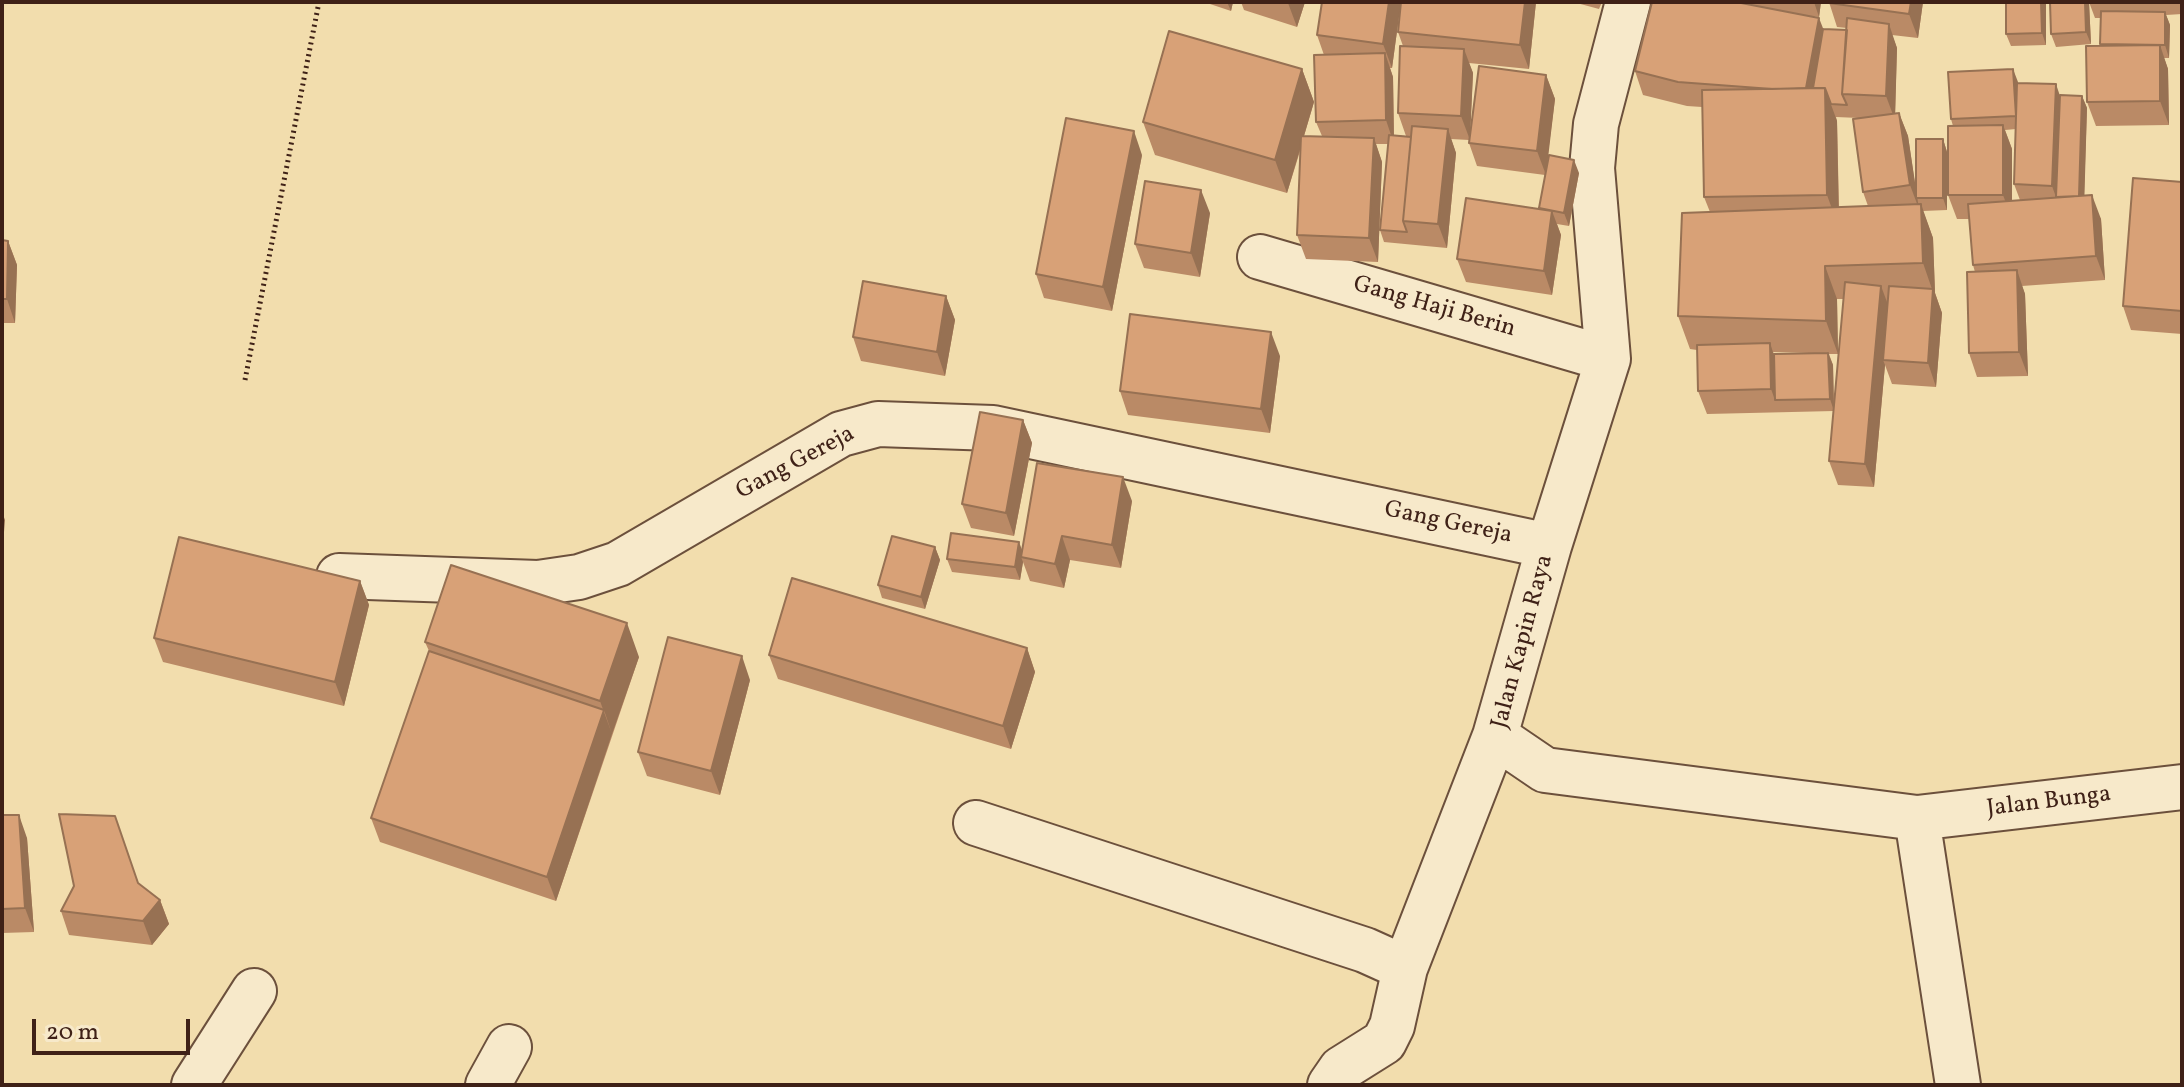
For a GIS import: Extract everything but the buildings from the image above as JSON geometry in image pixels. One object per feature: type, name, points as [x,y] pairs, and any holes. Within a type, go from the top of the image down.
[{"type":"street","name":"Jalan Kapin Raya","points":[[1628,2],[1596,124],[1592,168],[1608,359],[1549,546],[1495,736],[1545,770],[1917,818]]},
{"type":"street","name":"Gang Haji Berin","points":[[1260,257],[1608,359]]},
{"type":"street","name":"Gang Gereja","points":[[339,576],[538,583],[579,577],[618,564],[841,434],[878,424],[993,428],[1549,546]]},
{"type":"street","points":[[1330,1085],[1341,1069],[1384,1042],[1392,1026],[1405,968],[1495,736]]},
{"type":"street","name":"Jalan Bunga","points":[[1917,818],[2182,787]]},
{"type":"street","points":[[1917,818],[1950,1073]]},
{"type":"street","points":[[976,823],[1365,950],[1405,968]]},
{"type":"street","points":[[194,1085],[254,991]]},
{"type":"street","points":[[488,1085],[509,1047]]},
{"type":"path","points":[[245,380],[319,2]]}]
